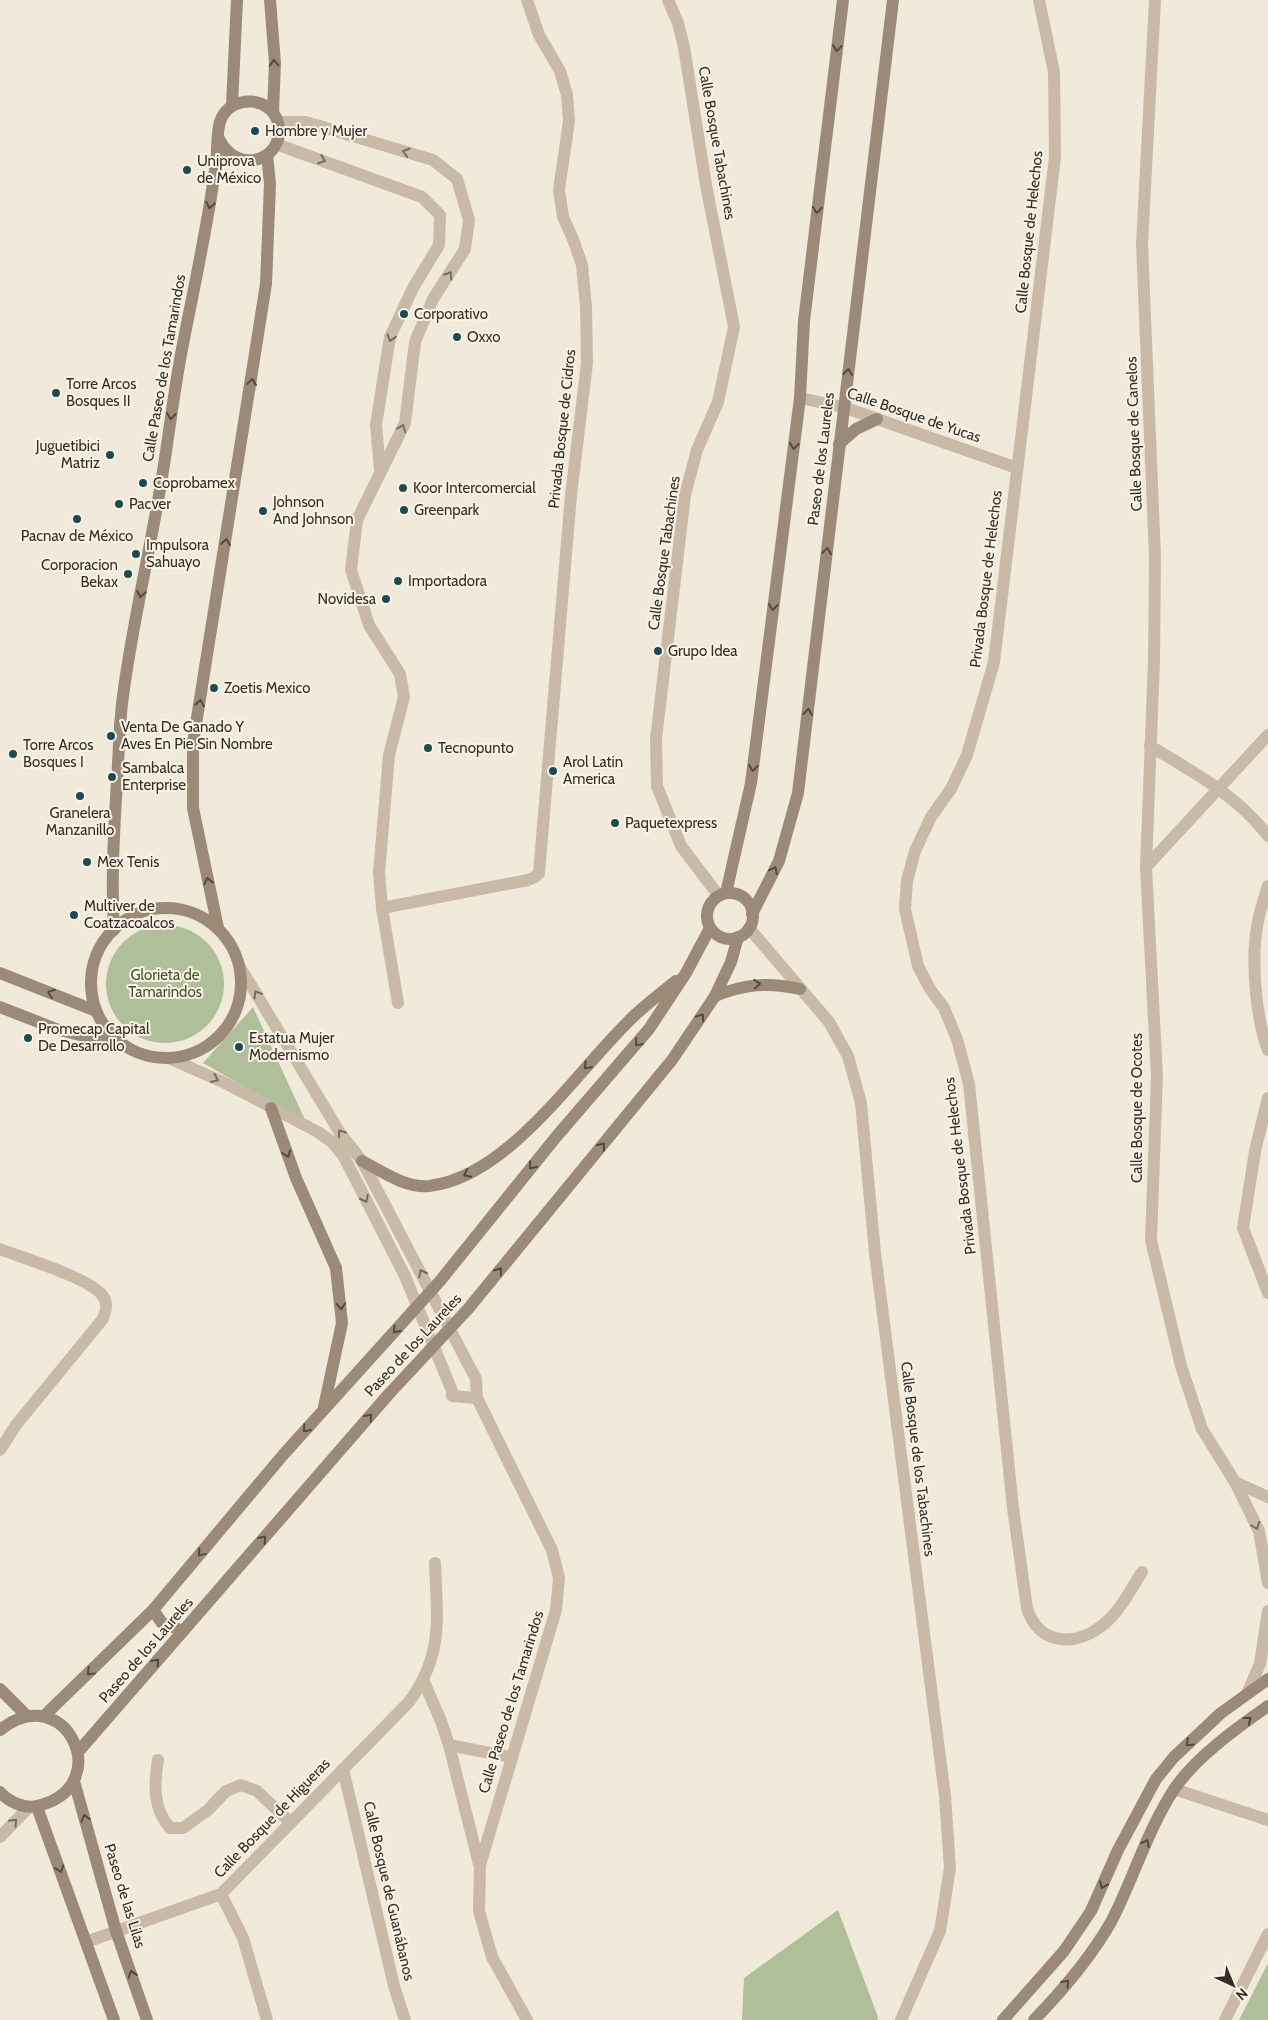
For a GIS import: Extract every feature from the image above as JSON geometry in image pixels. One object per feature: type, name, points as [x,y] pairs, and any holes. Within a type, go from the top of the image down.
[{"type":"main road","points":[[232,106],[237,0]]},
{"type":"main road","points":[[270,0],[275,63],[275,117],[279,133],[276,144],[267,155],[258,160],[239,160],[223,148],[219,139],[220,120],[232,106],[243,101],[254,101],[264,105],[275,117]]},
{"type":"main road","name":"Paseo de los Laureles","points":[[723,894],[751,783],[800,398],[804,321],[843,0]]},
{"type":"main road","name":"Paseo de los Laureles","points":[[752,914],[779,861],[798,793],[892,0]]},
{"type":"main road","name":"Calle Paseo de los Tamarindos","points":[[114,930],[111,881],[123,697],[167,453],[175,384],[213,190],[219,139]]},
{"type":"main road","points":[[218,928],[193,808],[193,743],[266,284],[270,184],[267,155]]},
{"type":"main road","points":[[839,444],[856,429],[878,419]]},
{"type":"main road","points":[[723,894],[741,896],[747,900],[752,914],[749,928],[738,937],[726,938],[714,933],[707,919],[712,901],[723,894]]},
{"type":"main road","points":[[0,1007],[56,1030],[125,1046],[147,1056],[171,1058],[202,1050],[227,1029],[240,999],[240,967],[232,946],[218,928],[199,915],[178,909],[155,909],[140,914],[114,930],[101,947],[93,967],[92,989],[96,1011],[107,1030],[125,1046]]},
{"type":"main road","name":"Paseo de los Laureles","points":[[44,1716],[154,1610],[323,1409],[440,1281],[556,1137],[649,1029],[686,973],[710,928]]},
{"type":"main road","name":"Paseo de los Laureles","points":[[78,1752],[388,1395],[468,1309],[672,1060],[715,996],[731,962],[738,937]]},
{"type":"main road","points":[[0,973],[96,1011]]},
{"type":"main road","points":[[362,1162],[408,1184],[428,1186],[457,1180],[482,1167],[510,1148],[635,1015],[686,973]]},
{"type":"main road","points":[[715,996],[734,988],[765,984],[800,989]]},
{"type":"main road","points":[[271,1108],[296,1178],[336,1268],[342,1323],[323,1409]]},
{"type":"main road","points":[[154,1610],[162,1622],[183,1632]]},
{"type":"main road","points":[[1003,2020],[1064,1951],[1091,1911],[1118,1850],[1156,1779],[1180,1750],[1221,1713],[1268,1679]]},
{"type":"main road","points":[[0,1689],[28,1716]]},
{"type":"main road","points":[[1034,2020],[1082,1964],[1110,1922],[1138,1859],[1174,1789],[1189,1771],[1238,1728],[1268,1706]]},
{"type":"main road","points":[[0,1730],[12,1720],[28,1716],[44,1716],[56,1721],[66,1729],[74,1740],[78,1752],[79,1767],[74,1781],[65,1794],[52,1802],[33,1807],[16,1803],[0,1792]]},
{"type":"main road","name":"Paseo de las Lilas","points":[[74,1781],[116,1931],[147,2020]]},
{"type":"main road","points":[[33,1807],[86,1942],[114,2020]]},
{"type":"street","name":"Privada Bosque de Cidros","points":[[382,908],[528,880],[535,878],[538,873],[571,495],[587,364],[586,307],[582,265],[574,239],[563,217],[559,190],[569,121],[567,94],[560,72],[539,35],[528,0]]},
{"type":"street","name":"Calle Bosque Tabachines","points":[[668,0],[684,47],[706,185],[734,327],[718,402],[697,450],[685,495],[656,739],[657,786],[681,846],[723,894]]},
{"type":"street","name":"Calle Bosque de Helechos","points":[[1017,468],[1055,157],[1054,72],[1039,0]]},
{"type":"street","name":"Calle Bosque de Canelos","points":[[1146,867],[1155,557],[1142,244],[1155,0]]},
{"type":"street","points":[[275,117],[306,122],[433,160],[457,178],[470,220],[465,249],[433,299],[415,342],[404,423],[357,520],[351,570],[369,625],[400,674],[404,697],[389,755],[379,872],[382,908],[398,1003]]},
{"type":"street","points":[[276,144],[422,197],[440,215],[439,245],[413,288],[390,337],[376,424],[380,471]]},
{"type":"street","name":"Calle Bosque de Yucas","points":[[800,398],[844,407],[1017,468]]},
{"type":"street","name":"Privada Bosque de Helechos","points":[[1017,468],[994,662],[967,755],[951,789],[931,817],[915,851],[907,881],[905,910],[918,966],[930,989],[944,1008],[957,1038],[969,1084],[1013,1508],[1027,1608],[1031,1622],[1042,1633],[1059,1639],[1086,1636],[1104,1624],[1120,1605],[1142,1572]]},
{"type":"street","points":[[1146,867],[1268,735]]},
{"type":"street","points":[[1150,746],[1218,787],[1255,819],[1268,836]]},
{"type":"street","name":"Calle Bosque de Ocotes","points":[[1146,867],[1157,1076],[1151,1240],[1181,1366],[1202,1429],[1235,1482],[1259,1530],[1268,1583]]},
{"type":"street","points":[[1268,886],[1256,927],[1255,976],[1261,1033],[1268,1050]]},
{"type":"street","name":"Calle Bosque de los Tabachines","points":[[749,928],[829,1022],[848,1056],[861,1103],[876,1253],[945,1796],[950,1868],[940,1931],[901,2020]]},
{"type":"street","name":"Calle Paseo de los Tamarindos","points":[[240,967],[340,1133],[362,1162],[476,1379],[477,1398],[552,1550],[559,1578],[556,1610],[480,1865],[479,1911],[492,1957],[527,2020]]},
{"type":"street","points":[[171,1058],[318,1132],[332,1142],[343,1155],[405,1276],[452,1391],[452,1396],[477,1398]]},
{"type":"street","points":[[1268,1098],[1255,1151],[1244,1228],[1268,1293]]},
{"type":"street","points":[[0,1249],[90,1285],[103,1296],[107,1309],[102,1320],[16,1425],[0,1450]]},
{"type":"street","points":[[1235,1482],[1268,1498]]},
{"type":"street","name":"Calle Bosque de Higueras","points":[[86,1942],[221,1894],[409,1702],[424,1682],[433,1656],[437,1629],[435,1563]]},
{"type":"street","points":[[1247,1694],[1260,1664],[1268,1611]]},
{"type":"street","points":[[424,1682],[441,1721],[480,1865]]},
{"type":"street","points":[[448,1745],[511,1757]]},
{"type":"street","points":[[158,1760],[154,1785],[162,1819],[170,1828],[183,1828],[208,1810],[226,1791],[240,1785],[257,1791],[291,1823]]},
{"type":"street","name":"Calle Bosque de Guanábanos","points":[[344,1769],[394,1986],[405,2020]]},
{"type":"street","points":[[1174,1789],[1268,1820]]},
{"type":"street","points":[[0,1837],[33,1807]]},
{"type":"street","points":[[221,1894],[243,1938],[267,2020]]},
{"type":"street","points":[[1225,2020],[1268,1934]]},
{"type":"green space","name":"Glorieta de Tamarindos","points":[[165,925],[188,929],[207,942],[220,961],[224,984],[220,1007],[207,1026],[188,1039],[165,1043],[142,1039],[123,1026],[110,1007],[106,984],[110,961],[123,942],[142,929]]},
{"type":"green space","points":[[253,1007],[306,1122],[203,1063]]},
{"type":"green space","points":[[838,1910],[878,2017],[877,2020],[742,2020],[744,1978]]},
{"type":"green space","points":[[1268,1963],[1268,2020],[1239,2020]]},
{"type":"place","name":"Hombre y Mujer","points":[[255,131]]},
{"type":"place","name":"Uniprova de México","points":[[187,170]]},
{"type":"place","name":"Corporativo","points":[[404,314]]},
{"type":"place","name":"Oxxo","points":[[457,337]]},
{"type":"place","name":"Torre Arcos Bosques II","points":[[56,393]]},
{"type":"place","name":"Juguetibici Matriz","points":[[110,455]]},
{"type":"place","name":"Coprobamex","points":[[143,483]]},
{"type":"place","name":"Koor Intercomercial","points":[[403,488]]},
{"type":"place","name":"Pacver","points":[[119,504]]},
{"type":"place","name":"Greenpark","points":[[404,510]]},
{"type":"place","name":"Johnson And Johnson","points":[[263,511]]},
{"type":"place","name":"Pacnav de México","points":[[77,519]]},
{"type":"place","name":"Impulsora Sahuayo","points":[[136,554]]},
{"type":"place","name":"Corporacion Bekax","points":[[128,574]]},
{"type":"place","name":"Importadora","points":[[398,581]]},
{"type":"place","name":"Novidesa","points":[[386,599]]},
{"type":"place","name":"Grupo Idea","points":[[658,651]]},
{"type":"place","name":"Zoetis Mexico","points":[[214,688]]},
{"type":"place","name":"Venta De Ganado Y Aves En Pie Sin Nombre","points":[[111,736]]},
{"type":"place","name":"Tecnopunto","points":[[428,748]]},
{"type":"place","name":"Torre Arcos Bosques I","points":[[13,754]]},
{"type":"place","name":"Arol Latin America","points":[[553,771]]},
{"type":"place","name":"Sambalca Enterprise","points":[[112,777]]},
{"type":"place","name":"Granelera Manzanillo","points":[[80,796]]},
{"type":"place","name":"Paquetexpress","points":[[615,823]]},
{"type":"place","name":"Mex Tenis","points":[[87,862]]},
{"type":"place","name":"Multiver de Coatzacoalcos","points":[[74,915]]},
{"type":"place","name":"Promecap Capital De Desarrollo","points":[[28,1038]]},
{"type":"place","name":"Estatua Mujer Modernismo","points":[[239,1047]]}]
